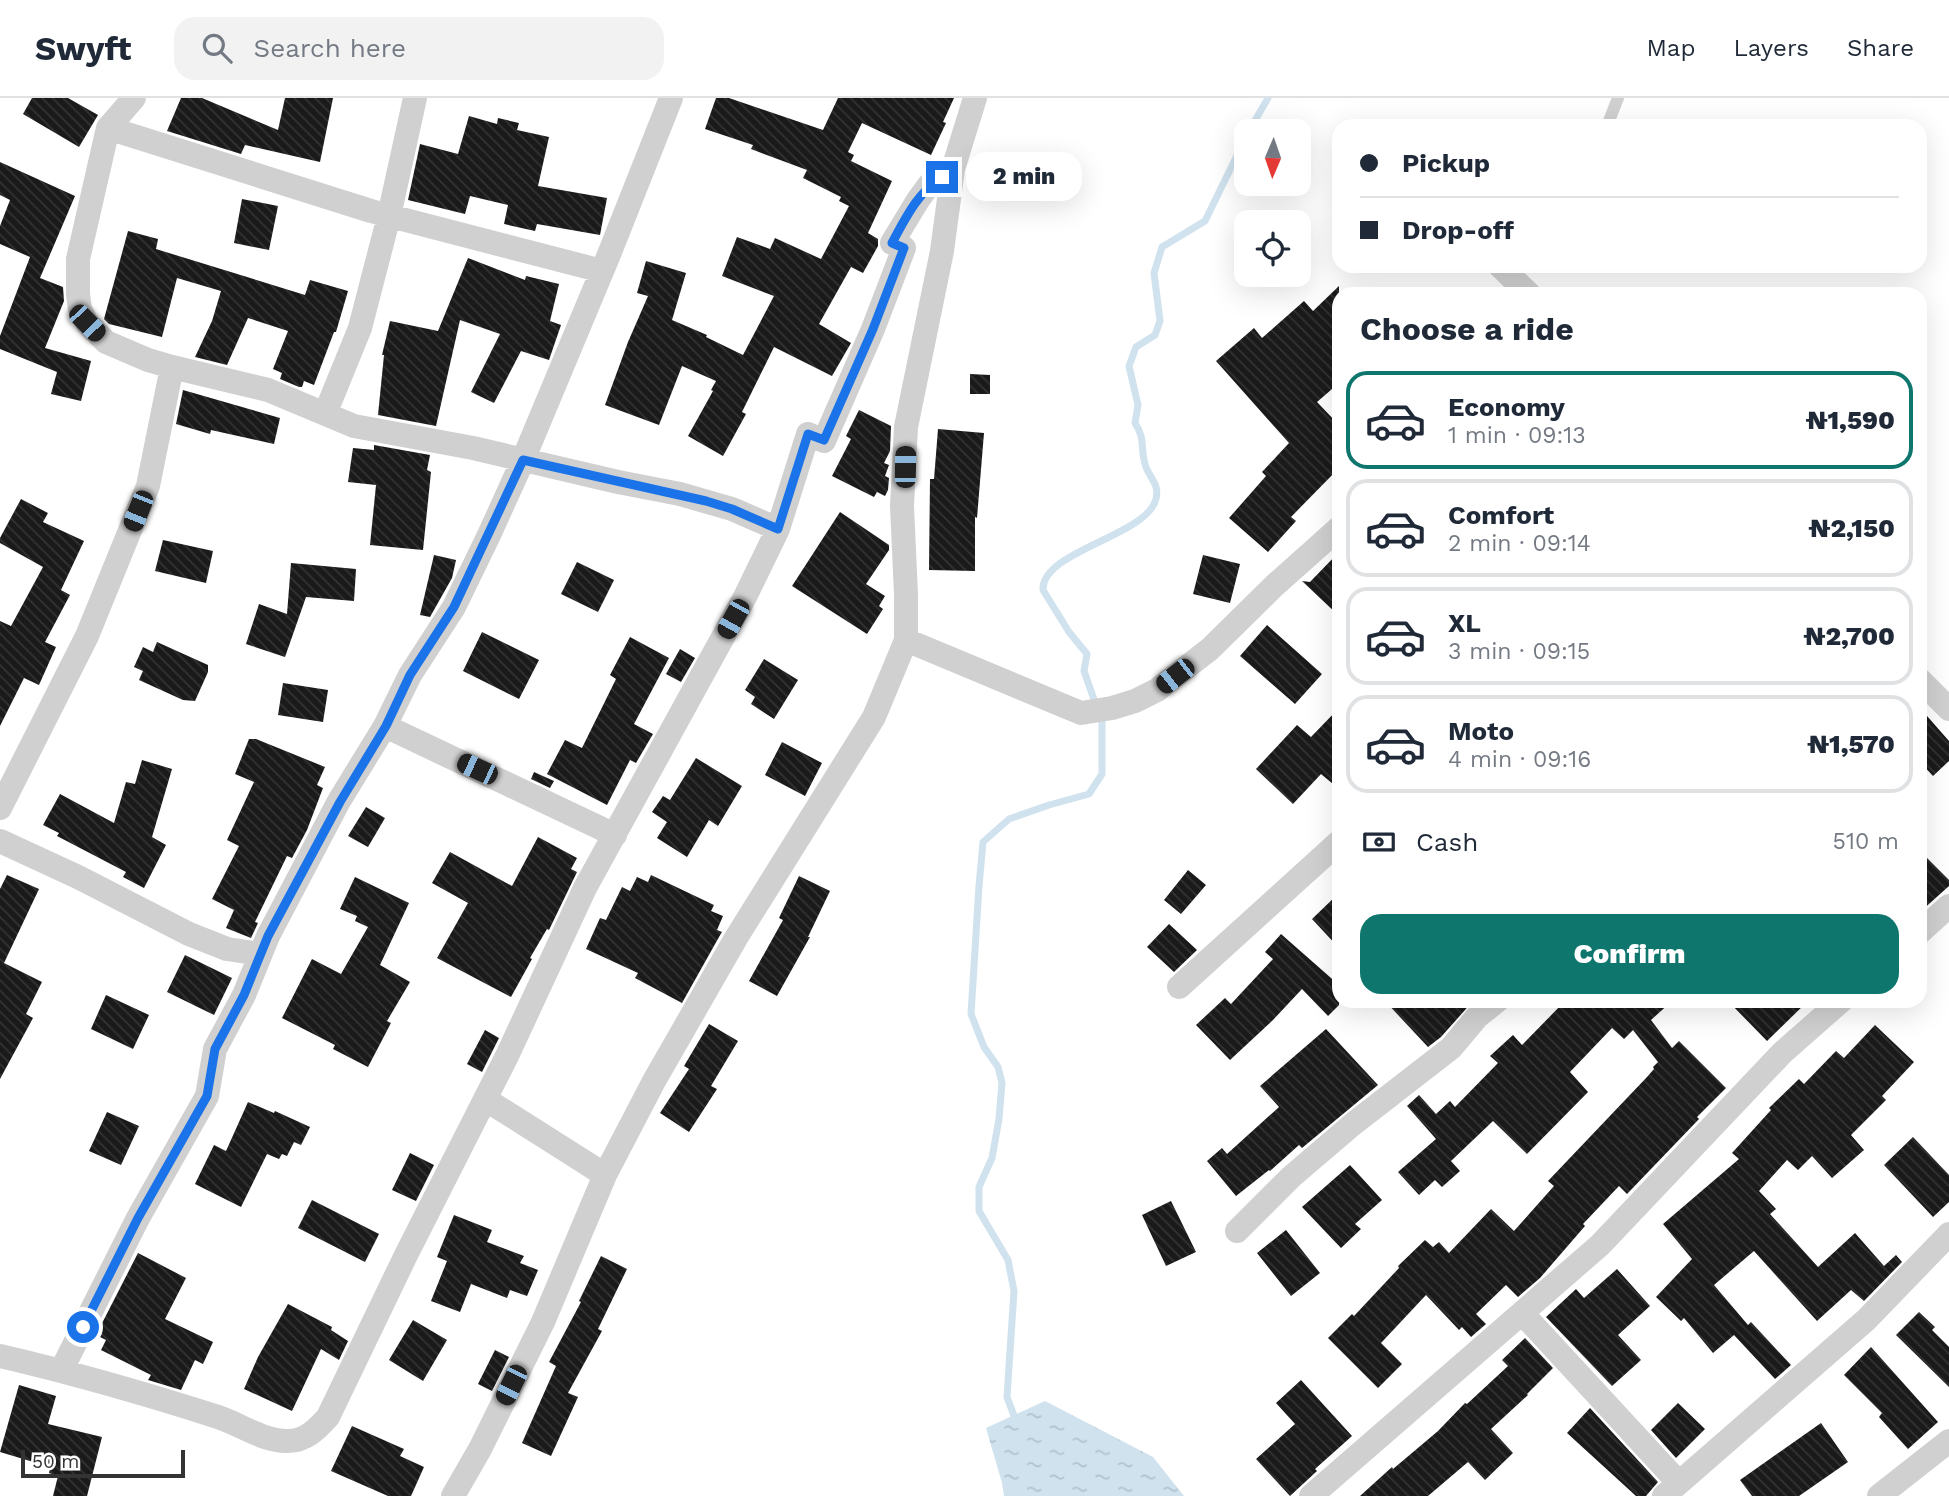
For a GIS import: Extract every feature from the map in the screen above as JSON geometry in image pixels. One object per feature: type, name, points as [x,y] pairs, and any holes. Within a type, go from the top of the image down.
[{"type":"street","points":[[134,98],[108,128],[78,259],[80,309],[87,323],[106,342],[148,360],[268,390],[354,426],[473,448],[706,501],[778,529]]},
{"type":"street","points":[[325,414],[360,327],[389,216],[415,98]]},
{"type":"street","points":[[61,1371],[138,1218],[207,1096],[215,1049],[244,995],[268,936],[340,802],[386,726],[410,675],[454,607],[523,460],[671,98]]},
{"type":"street","points":[[453,1496],[480,1449],[543,1322],[605,1175],[654,1081],[736,938],[874,718],[906,640],[902,506],[906,427],[942,251],[953,169],[975,98]]},
{"type":"street","points":[[108,128],[389,216],[602,271]]},
{"type":"street","points":[[0,1356],[221,1418],[273,1439],[289,1441],[304,1438],[328,1417],[507,1056],[585,888],[745,597],[778,529],[808,434],[824,440],[873,329],[904,248],[892,243],[929,185],[953,169]]},
{"type":"street","points":[[1507,273],[1522,287]]},
{"type":"street","points":[[0,808],[87,636],[148,486],[172,367]]},
{"type":"street","points":[[906,640],[1081,713],[1112,708],[1157,690],[1210,649],[1332,534]]},
{"type":"street","points":[[1927,687],[1949,709]]},
{"type":"street","points":[[386,726],[615,835]]},
{"type":"street","points":[[0,841],[66,871],[189,934],[227,949],[260,954]]},
{"type":"street","points":[[1179,987],[1332,848]]},
{"type":"street","points":[[1927,926],[1949,906]]},
{"type":"street","points":[[1237,1231],[1291,1177],[1353,1124],[1451,1048],[1488,1008]]},
{"type":"street","points":[[1311,1496],[1601,1245],[1782,1053],[1833,1008]]},
{"type":"street","points":[[485,1098],[605,1175]]},
{"type":"street","points":[[1522,1313],[1671,1491],[1866,1320],[1949,1234]]},
{"type":"street","points":[[1879,1496],[1949,1441]]},
{"type":"lane","points":[[1610,119],[1618,98]]},
{"type":"water","points":[[1045,1401],[1153,1457],[1184,1496],[1004,1496],[986,1428]]},
{"type":"building","points":[[32,98],[68,98],[98,115],[79,147],[23,114]]},
{"type":"building","points":[[181,98],[202,98],[278,130],[285,98],[333,98],[320,162],[245,145],[241,154],[167,131]]},
{"type":"building","points":[[716,98],[729,98],[823,130],[838,98],[954,98],[931,155],[862,123],[848,152],[854,155],[851,161],[892,181],[868,233],[878,239],[878,246],[863,273],[851,267],[819,324],[851,343],[832,376],[774,347],[742,412],[746,414],[723,456],[688,436],[716,381],[682,366],[659,425],[605,405],[648,296],[637,293],[646,261],[686,273],[672,320],[743,355],[774,296],[722,276],[737,237],[770,249],[775,238],[821,259],[849,206],[839,201],[841,197],[803,178],[807,170],[751,149],[753,145],[705,129]]},
{"type":"building","points":[[469,116],[497,124],[498,118],[519,123],[517,130],[549,137],[538,186],[607,198],[600,235],[537,224],[535,231],[504,224],[508,205],[470,196],[465,214],[408,200],[420,144],[458,154]]},
{"type":"building","points":[[0,162],[75,196],[40,278],[63,287],[64,301],[45,348],[91,361],[81,401],[51,394],[57,372],[0,349],[0,336],[30,257],[0,244],[0,226],[10,200],[0,195]]},
{"type":"building","points":[[242,199],[278,206],[269,250],[234,243]]},
{"type":"building","points":[[128,231],[158,239],[156,249],[305,295],[310,280],[348,291],[336,332],[314,385],[304,381],[302,387],[299,387],[280,379],[282,373],[273,369],[288,331],[248,318],[227,365],[195,357],[212,321],[221,291],[177,278],[162,337],[109,324],[104,319]]},
{"type":"building","points":[[468,258],[525,280],[526,276],[559,284],[550,321],[561,325],[549,360],[521,351],[494,403],[471,392],[500,334],[460,320],[436,426],[378,415],[382,355],[390,321],[438,331]]},
{"type":"building","points":[[1332,293],[1332,389],[1317,402],[1332,418],[1332,475],[1291,517],[1296,521],[1268,552],[1229,518],[1266,476],[1262,472],[1289,443],[1216,361],[1254,328],[1262,338],[1304,301],[1313,311]]},
{"type":"building","points":[[970,374],[990,375],[990,394],[970,394]]},
{"type":"building","points":[[183,390],[280,418],[274,444],[211,430],[210,434],[176,424]]},
{"type":"building","points":[[859,410],[891,426],[890,451],[884,463],[889,465],[885,476],[889,478],[885,496],[877,492],[874,497],[832,476],[851,439],[846,436]]},
{"type":"building","points":[[938,429],[984,433],[977,518],[975,517],[975,571],[929,570],[930,479],[934,479]]},
{"type":"building","points":[[374,445],[430,455],[427,470],[431,472],[423,550],[370,545],[376,485],[348,482],[353,448],[374,450]]},
{"type":"building","points":[[21,499],[48,513],[43,522],[84,541],[61,590],[70,595],[45,642],[56,647],[39,685],[24,678],[0,726],[0,621],[11,626],[43,567],[0,543],[0,538]]},
{"type":"building","points":[[840,512],[889,545],[889,550],[866,584],[885,596],[879,606],[883,609],[867,634],[792,586]]},
{"type":"building","points":[[163,540],[213,551],[206,583],[155,571]]},
{"type":"building","points":[[434,555],[456,560],[452,578],[430,617],[420,615]]},
{"type":"building","points":[[1203,555],[1240,564],[1230,603],[1193,594]]},
{"type":"building","points":[[1332,559],[1332,609],[1302,581],[1310,582]]},
{"type":"building","points":[[577,562],[614,580],[598,612],[561,594]]},
{"type":"building","points":[[291,563],[356,569],[354,601],[306,597],[285,657],[246,644],[259,604],[287,614]]},
{"type":"building","points":[[1267,625],[1322,674],[1295,704],[1240,656]]},
{"type":"building","points":[[482,632],[539,660],[519,699],[463,671]]},
{"type":"building","points":[[630,637],[669,658],[634,724],[653,734],[636,763],[630,760],[607,805],[547,774],[565,740],[582,748],[616,679],[610,675]]},
{"type":"building","points":[[157,642],[208,665],[208,672],[195,701],[183,700],[139,680],[143,671],[134,667],[143,647],[153,652]]},
{"type":"building","points":[[680,649],[695,658],[681,682],[666,674]]},
{"type":"building","points":[[764,659],[798,680],[774,719],[751,704],[755,697],[745,690]]},
{"type":"building","points":[[283,683],[328,690],[323,722],[278,715]]},
{"type":"building","points":[[1332,715],[1332,783],[1321,774],[1293,804],[1256,769],[1297,725],[1311,737]]},
{"type":"building","points":[[1927,716],[1949,741],[1949,761],[1933,776],[1927,770]]},
{"type":"building","points":[[249,739],[256,739],[325,767],[317,785],[323,788],[307,830],[292,858],[287,856],[255,922],[258,923],[251,938],[226,928],[234,910],[212,899],[239,846],[227,840],[254,782],[235,774]]},
{"type":"building","points":[[782,742],[822,763],[805,796],[765,775]]},
{"type":"building","points":[[696,758],[742,786],[718,826],[709,820],[687,857],[657,838],[667,822],[652,812],[663,796],[670,800]]},
{"type":"building","points":[[142,760],[172,769],[152,837],[166,845],[144,888],[123,877],[126,872],[57,836],[59,833],[43,825],[60,794],[114,823],[126,782],[135,784]]},
{"type":"building","points":[[534,772],[554,781],[550,788],[531,779]]},
{"type":"building","points":[[366,807],[385,818],[368,847],[348,836]]},
{"type":"building","points":[[538,837],[577,858],[571,869],[577,872],[549,930],[547,929],[530,958],[532,959],[511,997],[437,958],[468,903],[432,883],[450,852],[512,886]]},
{"type":"building","points":[[1927,858],[1949,880],[1949,886],[1927,906]]},
{"type":"building","points":[[1188,870],[1206,885],[1181,914],[1164,900]]},
{"type":"building","points":[[7,875],[39,889],[4,963],[42,982],[26,1014],[33,1018],[0,1079],[0,889]]},
{"type":"building","points":[[651,875],[714,905],[711,911],[723,916],[717,930],[722,932],[682,1003],[635,978],[638,973],[586,949],[600,918],[606,920],[622,887],[630,891],[637,877],[648,882]]},
{"type":"building","points":[[799,876],[830,891],[810,937],[777,996],[749,981],[783,920],[779,918]]},
{"type":"building","points":[[355,877],[409,903],[380,965],[410,982],[387,1021],[391,1023],[368,1067],[333,1049],[335,1045],[282,1018],[312,959],[341,974],[368,927],[355,921],[357,916],[340,909]]},
{"type":"building","points":[[1332,900],[1332,940],[1312,919]]},
{"type":"building","points":[[1169,924],[1197,950],[1174,972],[1147,947]]},
{"type":"building","points":[[1281,934],[1332,979],[1332,1008],[1336,1008],[1328,1016],[1302,989],[1230,1060],[1196,1025],[1225,998],[1231,1004],[1273,959],[1265,952]]},
{"type":"building","points":[[185,955],[232,978],[214,1015],[167,992]]},
{"type":"building","points":[[106,995],[149,1015],[133,1049],[91,1029]]},
{"type":"building","points":[[1392,1008],[1467,1008],[1441,1037],[1428,1047]]},
{"type":"building","points":[[1558,1008],[1664,1008],[1651,1020],[1672,1048],[1679,1041],[1726,1088],[1627,1194],[1619,1186],[1583,1224],[1585,1226],[1540,1278],[1518,1297],[1506,1285],[1476,1314],[1486,1324],[1471,1337],[1462,1327],[1459,1330],[1426,1295],[1381,1343],[1402,1364],[1378,1388],[1328,1338],[1352,1314],[1354,1316],[1425,1240],[1433,1247],[1439,1242],[1449,1253],[1491,1209],[1514,1231],[1554,1186],[1548,1181],[1647,1077],[1658,1062],[1633,1030],[1624,1039],[1612,1028],[1570,1072],[1588,1092],[1527,1154],[1493,1121],[1451,1161],[1460,1171],[1442,1187],[1435,1180],[1419,1195],[1398,1172],[1436,1139],[1407,1106],[1419,1095],[1436,1114],[1450,1101],[1455,1107],[1498,1063],[1490,1056],[1513,1035],[1522,1045]]},
{"type":"building","points":[[1735,1008],[1801,1008],[1767,1041]]},
{"type":"building","points":[[709,1024],[738,1041],[711,1086],[717,1089],[689,1132],[660,1113],[689,1069],[684,1066]]},
{"type":"building","points":[[1875,1025],[1914,1062],[1882,1096],[1886,1100],[1851,1135],[1864,1150],[1832,1178],[1812,1156],[1798,1170],[1787,1160],[1759,1191],[1776,1209],[1770,1214],[1818,1267],[1855,1233],[1884,1266],[1896,1255],[1902,1262],[1864,1301],[1851,1290],[1817,1321],[1754,1251],[1714,1285],[1748,1325],[1751,1322],[1791,1365],[1775,1379],[1734,1335],[1713,1353],[1684,1318],[1681,1321],[1656,1297],[1692,1259],[1663,1224],[1739,1159],[1732,1153],[1771,1110],[1769,1108],[1799,1079],[1804,1084],[1836,1051],[1844,1058]]},
{"type":"building","points":[[1326,1029],[1378,1085],[1302,1148],[1299,1145],[1236,1196],[1207,1161],[1222,1148],[1227,1154],[1279,1107],[1260,1086]]},
{"type":"building","points":[[485,1030],[499,1038],[482,1072],[467,1064]]},
{"type":"building","points":[[248,1102],[310,1127],[301,1145],[294,1142],[287,1156],[282,1154],[279,1159],[267,1154],[241,1207],[195,1184],[214,1145],[226,1151]]},
{"type":"building","points":[[107,1112],[139,1126],[121,1165],[89,1151]]},
{"type":"building","points":[[1913,1137],[1949,1175],[1949,1202],[1933,1217],[1884,1165]]},
{"type":"building","points":[[410,1153],[434,1165],[416,1201],[392,1190]]},
{"type":"building","points":[[1350,1165],[1382,1200],[1355,1224],[1361,1229],[1341,1248],[1302,1207]]},
{"type":"building","points":[[312,1200],[379,1234],[365,1262],[298,1228]]},
{"type":"building","points":[[1171,1201],[1196,1252],[1166,1266],[1142,1215]]},
{"type":"building","points":[[454,1215],[492,1230],[487,1242],[524,1256],[520,1263],[538,1270],[527,1296],[510,1290],[507,1298],[471,1284],[460,1312],[431,1301],[447,1261],[437,1257]]},
{"type":"building","points":[[1286,1230],[1320,1273],[1291,1296],[1257,1253]]},
{"type":"building","points":[[138,1253],[186,1278],[165,1319],[213,1342],[203,1364],[195,1360],[181,1390],[148,1380],[151,1375],[101,1350],[106,1340],[96,1335]]},
{"type":"building","points":[[601,1256],[627,1269],[598,1329],[602,1331],[568,1393],[578,1397],[551,1456],[522,1443],[556,1366],[549,1362],[581,1302],[579,1301]]},
{"type":"building","points":[[1617,1269],[1650,1306],[1618,1335],[1641,1360],[1612,1386],[1546,1317],[1576,1289],[1584,1298]]},
{"type":"building","points":[[288,1304],[332,1327],[331,1330],[348,1341],[339,1360],[321,1349],[292,1411],[244,1389],[258,1357]]},
{"type":"building","points":[[1919,1312],[1935,1327],[1932,1330],[1949,1347],[1949,1387],[1896,1335]]},
{"type":"building","points":[[413,1320],[447,1340],[423,1381],[389,1360]]},
{"type":"building","points":[[1525,1338],[1553,1368],[1491,1429],[1513,1453],[1485,1480],[1468,1462],[1428,1496],[1360,1496],[1438,1431],[1465,1403],[1508,1366],[1502,1360]]},
{"type":"building","points":[[1871,1347],[1938,1422],[1908,1449],[1879,1417],[1882,1413],[1844,1375]]},
{"type":"building","points":[[495,1350],[509,1357],[492,1391],[478,1384]]},
{"type":"building","points":[[1301,1380],[1352,1436],[1290,1496],[1256,1459],[1295,1424],[1276,1403]]},
{"type":"building","points":[[19,1385],[56,1396],[48,1424],[102,1437],[87,1496],[53,1496],[58,1476],[49,1473],[50,1467],[0,1452]]},
{"type":"building","points":[[1678,1403],[1705,1429],[1676,1458],[1651,1430]]},
{"type":"building","points":[[1590,1408],[1658,1482],[1646,1496],[1636,1496],[1567,1433]]},
{"type":"building","points":[[1821,1423],[1848,1462],[1799,1496],[1752,1496],[1740,1480]]},
{"type":"building","points":[[352,1426],[404,1449],[400,1456],[424,1467],[411,1496],[388,1496],[331,1471]]},
{"type":"waterway","points":[[1256,119],[1268,98]]},
{"type":"waterway","points":[[1017,1424],[1007,1397],[1014,1291],[1008,1260],[979,1211],[979,1187],[992,1158],[1002,1083],[998,1067],[984,1047],[971,1014],[983,842],[1009,819],[1089,794],[1102,774],[1102,722],[1084,671],[1087,654],[1069,632],[1043,590],[1047,576],[1059,565],[1134,523],[1148,512],[1156,499],[1155,484],[1146,469],[1142,439],[1135,423],[1138,405],[1129,366],[1136,347],[1155,335],[1160,321],[1154,273],[1162,247],[1205,221],[1234,162]]},
{"type":"route","points":[[83,1327],[138,1218],[207,1096],[215,1049],[244,995],[268,936],[306,862],[386,726],[410,675],[454,607],[523,460],[706,501],[778,529],[808,434],[824,440],[873,329],[904,248],[892,243],[929,185],[942,177]]}]
